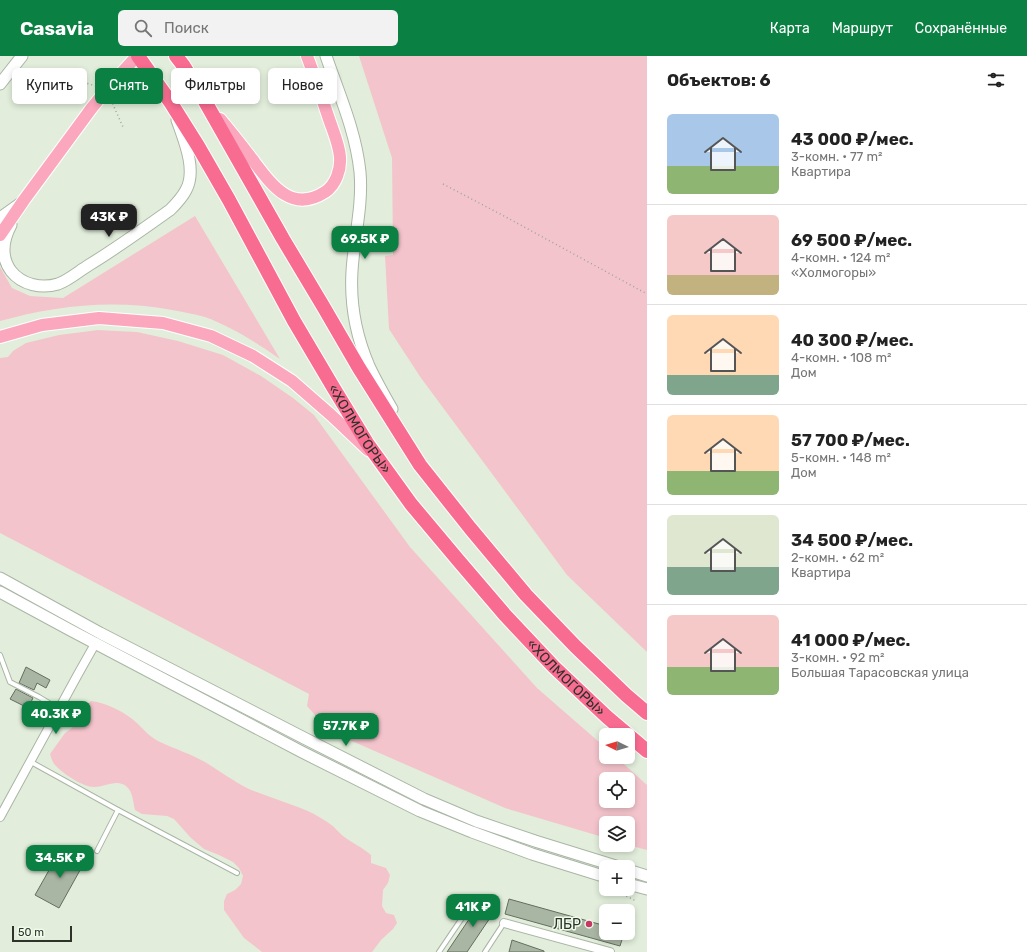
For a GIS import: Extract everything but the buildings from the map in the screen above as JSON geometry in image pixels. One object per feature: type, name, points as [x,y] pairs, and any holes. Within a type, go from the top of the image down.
[{"type":"highway","name":"«ХОЛМОГОРЫ»","points":[[137,56],[171,104],[198,146],[310,349],[367,443],[412,504],[505,615],[554,667],[607,717],[647,751]]},
{"type":"highway","name":"«ХОЛМОГОРЫ»","points":[[176,56],[184,68]]},
{"type":"highway","name":"«ХОЛМОГОРЫ»","points":[[207,104],[283,239],[359,368],[420,465],[526,595],[575,646],[647,713]]},
{"type":"main road","points":[[126,68],[137,56]]},
{"type":"main road","points":[[208,104],[262,172],[286,196],[305,200],[319,196],[328,190],[338,176],[340,157],[335,136],[307,56]]},
{"type":"main road","points":[[0,235],[24,200],[96,104]]},
{"type":"main road","points":[[0,226],[24,200]]},
{"type":"main road","points":[[0,337],[42,325],[99,318],[163,323],[211,336],[253,356],[292,381],[382,463]]},
{"type":"street","points":[[0,84],[22,56]]},
{"type":"street","points":[[326,56],[355,140],[359,161],[359,210],[352,287],[358,335],[370,366],[420,465]]},
{"type":"street","points":[[24,200],[7,232],[4,257],[12,272],[17,277],[30,284],[36,286],[51,286],[58,284],[170,210],[180,200],[186,191],[190,178],[187,148],[171,104]]},
{"type":"street","points":[[0,218],[24,200]]},
{"type":"street","points":[[0,578],[306,740],[424,799],[483,824],[599,861]]},
{"type":"street","points":[[0,592],[302,752],[420,811],[532,854],[599,875]]},
{"type":"street","points":[[0,816],[31,762],[76,676],[96,644]]},
{"type":"street","points":[[635,872],[647,876]]},
{"type":"street","points":[[635,886],[647,889]]},
{"type":"street","points":[[504,923],[610,952]]},
{"type":"lane","points":[[0,655],[10,682],[59,709]]},
{"type":"lane","points":[[31,762],[237,873]]},
{"type":"lane","points":[[97,851],[118,810]]},
{"type":"lane","points":[[439,952],[475,899]]},
{"type":"lane","points":[[485,952],[504,923]]},
{"type":"path","points":[[113,104],[123,127]]},
{"type":"path","points":[[443,184],[647,294]]},
{"type":"path","points":[[626,896],[636,901]]},
{"type":"shaded area","points":[[359,56],[647,56],[647,652],[567,575],[421,378],[389,329],[385,256],[393,255],[392,158]]},
{"type":"shaded area","points":[[195,216],[280,359],[244,336],[205,317],[150,307],[107,304],[86,305],[21,315],[0,321],[0,267],[12,288],[30,296],[63,298]]},
{"type":"shaded area","points":[[98,330],[137,332],[178,341],[223,355],[261,376],[293,398],[314,415],[410,547],[537,688],[599,742],[599,764],[624,764],[633,772],[599,772],[599,808],[635,808],[635,774],[647,785],[647,850],[635,847],[635,816],[599,816],[599,836],[505,808],[329,731],[307,706],[309,694],[0,533],[0,358],[8,357],[13,351],[26,343],[59,335]]},
{"type":"shaded area","points":[[91,701],[109,706],[121,712],[132,719],[157,740],[200,759],[237,783],[314,814],[328,823],[343,836],[368,852],[371,855],[371,863],[386,868],[390,875],[388,883],[383,890],[382,906],[386,913],[394,915],[397,923],[393,929],[381,940],[372,952],[262,952],[244,938],[224,910],[224,901],[227,894],[235,890],[241,884],[243,876],[239,868],[233,862],[204,849],[191,838],[174,819],[167,816],[142,814],[135,810],[129,789],[123,784],[116,783],[98,787],[84,785],[62,772],[54,764],[50,754],[65,733],[72,728],[85,707]]},
{"type":"place","name":"ЛБР","points":[[589,924]]}]
